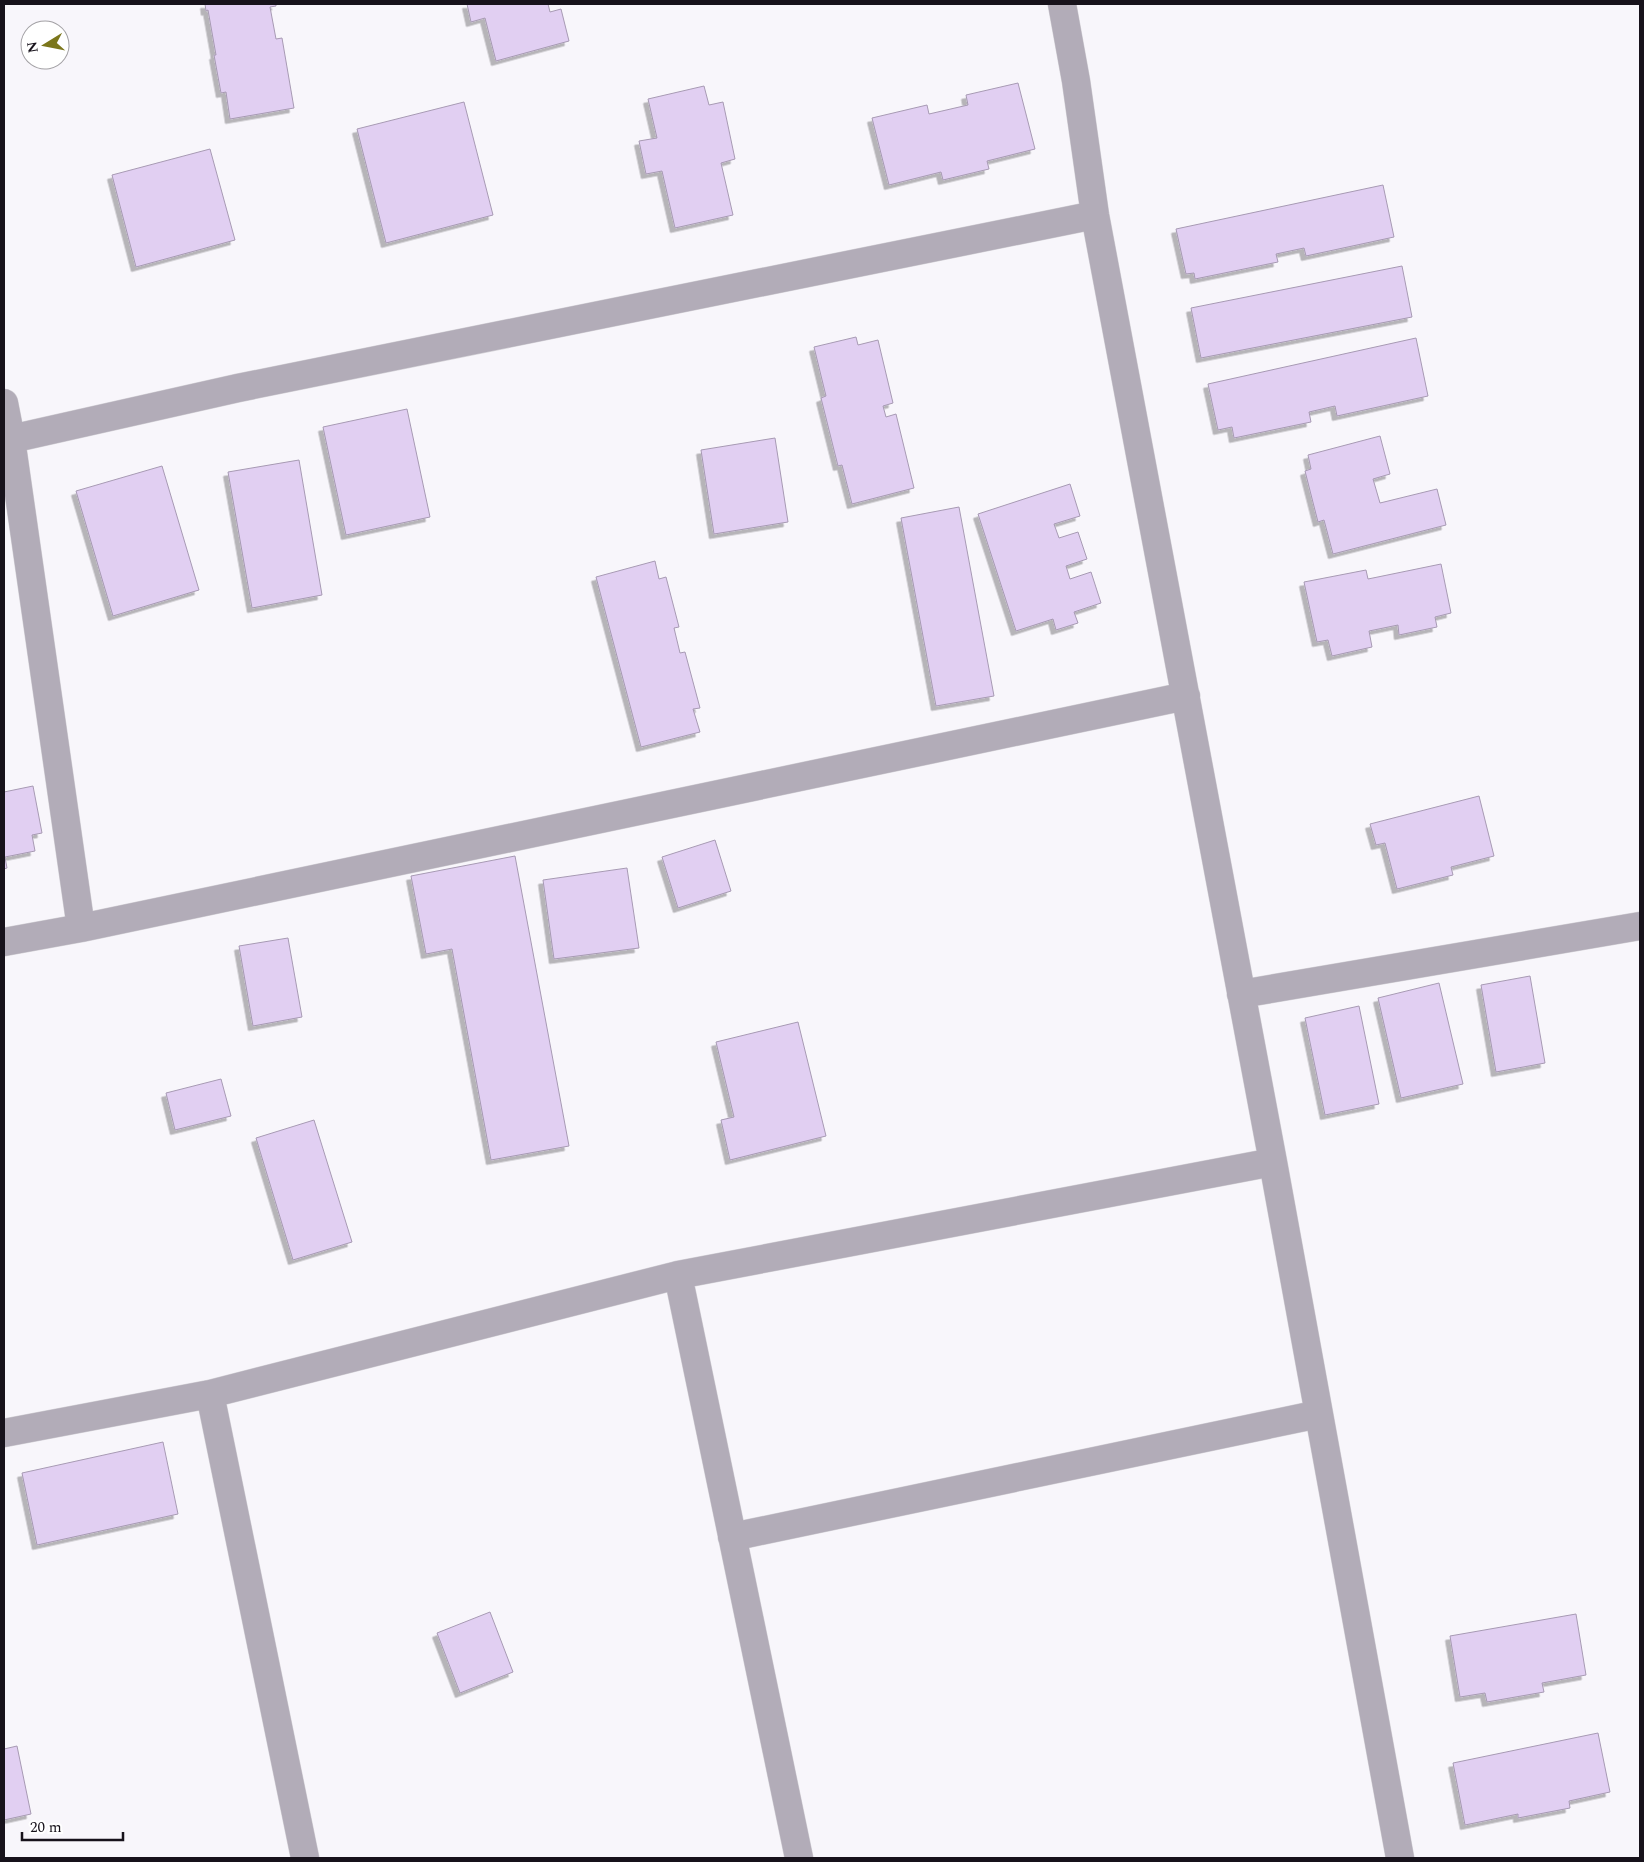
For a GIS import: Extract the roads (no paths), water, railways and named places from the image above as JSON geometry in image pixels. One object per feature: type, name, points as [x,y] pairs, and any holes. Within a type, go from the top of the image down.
[{"type":"street","points":[[1062,4],[1076,81],[1095,215],[1273,1162],[1400,1858]]},
{"type":"street","points":[[11,439],[238,388],[1095,215]]},
{"type":"street","points":[[4,403],[11,439],[81,928]]},
{"type":"street","points":[[4,942],[81,928],[1186,696]]},
{"type":"street","points":[[1241,994],[1640,926]]},
{"type":"street","points":[[4,1433],[210,1394],[678,1275],[1273,1162]]},
{"type":"street","points":[[678,1275],[798,1858]]},
{"type":"street","points":[[210,1394],[305,1858]]},
{"type":"street","points":[[732,1537],[1319,1414]]}]
